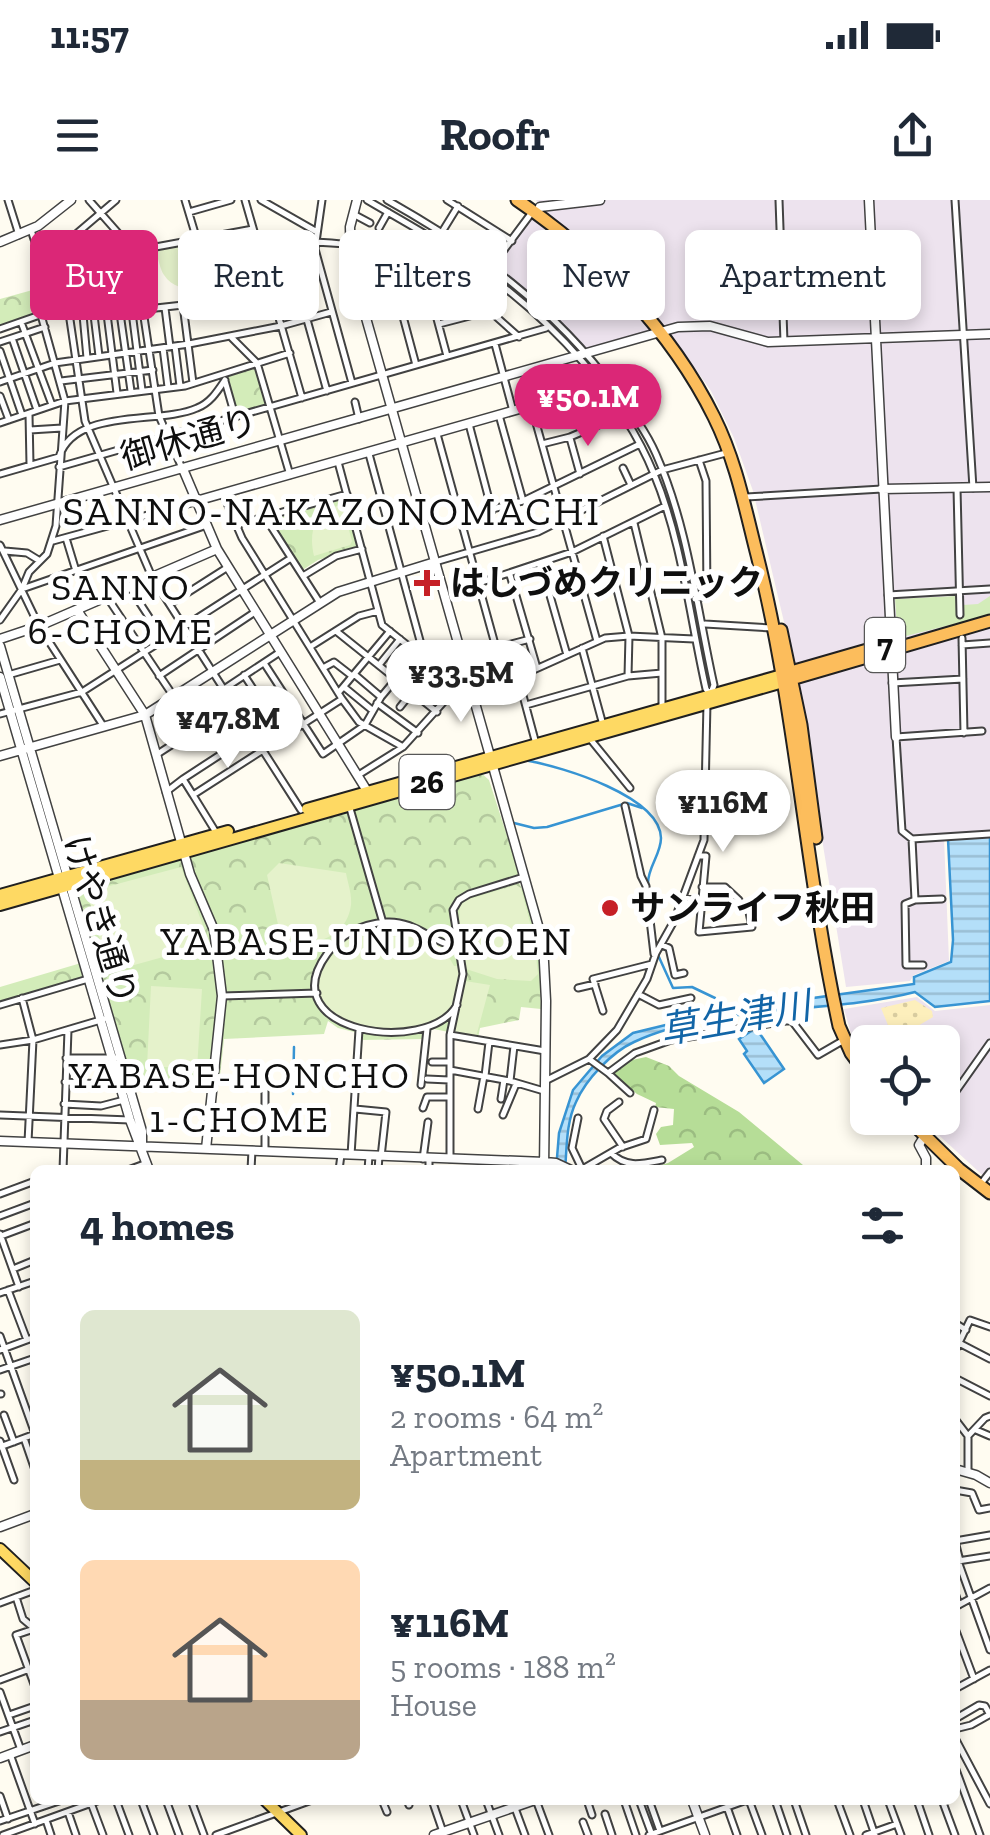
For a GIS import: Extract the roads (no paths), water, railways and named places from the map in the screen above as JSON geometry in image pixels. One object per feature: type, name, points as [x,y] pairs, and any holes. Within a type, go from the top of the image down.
[{"type":"highway","points":[[518,200],[534,206],[606,264],[662,331],[713,402],[732,444],[787,677],[835,992],[844,1040],[850,1049]]},
{"type":"highway","points":[[662,331],[699,389],[746,497],[787,677]]},
{"type":"highway","name":"7","points":[[787,677],[990,620]]},
{"type":"highway","points":[[838,1008],[850,1040]]},
{"type":"highway","points":[[928,1135],[955,1165]]},
{"type":"highway","points":[[960,1169],[988,1183]]},
{"type":"main road","name":"26","points":[[182,848],[301,810],[589,738],[787,677]]},
{"type":"main road","name":"26","points":[[490,761],[662,708],[708,699]]},
{"type":"main road","name":"26","points":[[0,895],[349,804],[369,794]]},
{"type":"main road","name":"26","points":[[0,905],[64,881]]},
{"type":"main road","points":[[0,1549],[30,1577]]},
{"type":"main road","points":[[270,1805],[301,1835]]},
{"type":"street","points":[[8,200],[19,235]]},
{"type":"street","points":[[0,242],[30,230],[70,200]]},
{"type":"street","points":[[90,200],[115,230]]},
{"type":"street","points":[[82,230],[116,200]]},
{"type":"street","points":[[185,200],[194,230]]},
{"type":"street","points":[[189,212],[231,200]]},
{"type":"street","points":[[244,200],[253,229],[248,230]]},
{"type":"street","points":[[261,200],[307,230]]},
{"type":"street","points":[[317,230],[322,200]]},
{"type":"street","points":[[351,230],[357,200]]},
{"type":"street","points":[[367,200],[418,230]]},
{"type":"street","points":[[387,200],[439,230]]},
{"type":"street","points":[[447,200],[512,241]]},
{"type":"street","points":[[507,247],[534,206],[600,200]]},
{"type":"street","points":[[779,200],[784,342]]},
{"type":"street","points":[[869,200],[902,830],[912,838],[990,834]]},
{"type":"street","points":[[956,200],[973,488]]},
{"type":"street","points":[[443,230],[458,206]]},
{"type":"street","points":[[379,228],[388,212]]},
{"type":"street","points":[[353,214],[370,223]]},
{"type":"street","points":[[319,269],[352,384]]},
{"type":"street","points":[[507,277],[586,352],[655,451],[673,500],[714,685],[708,699]]},
{"type":"street","points":[[432,1062],[510,1082],[545,1086],[590,1060],[617,1030],[638,994],[682,897],[705,832],[708,699],[665,506],[654,474],[622,416],[576,355],[507,292]]},
{"type":"street","points":[[158,309],[184,305],[193,383]]},
{"type":"street","points":[[165,308],[168,387]]},
{"type":"street","points":[[319,315],[331,312]]},
{"type":"street","points":[[0,329],[30,319]]},
{"type":"street","points":[[0,620],[29,572],[54,542],[66,401],[43,320]]},
{"type":"street","points":[[70,320],[88,428],[138,549],[152,578],[301,810]]},
{"type":"street","points":[[83,320],[87,358]]},
{"type":"street","points":[[95,320],[99,356]]},
{"type":"street","points":[[108,320],[117,393]]},
{"type":"street","points":[[121,320],[131,392]]},
{"type":"street","points":[[133,320],[142,390]]},
{"type":"street","points":[[146,320],[159,416],[218,549],[369,794]]},
{"type":"street","points":[[280,320],[302,398]]},
{"type":"street","points":[[0,382],[55,362],[187,344],[300,320]]},
{"type":"street","points":[[307,320],[327,390]]},
{"type":"street","points":[[0,1141],[546,1165],[543,943],[367,320]]},
{"type":"street","points":[[404,320],[416,365]]},
{"type":"street","points":[[438,320],[448,356]]},
{"type":"street","points":[[439,324],[453,320]]},
{"type":"street","points":[[500,320],[519,337]]},
{"type":"street","points":[[22,322],[52,406]]},
{"type":"street","name":"御休通り","points":[[0,519],[662,331],[700,324],[756,340],[784,342],[990,334]]},
{"type":"street","points":[[0,342],[45,327]]},
{"type":"street","points":[[58,467],[548,328]]},
{"type":"street","points":[[231,336],[257,363],[290,475]]},
{"type":"street","points":[[12,338],[37,410]]},
{"type":"street","points":[[494,344],[513,411]]},
{"type":"street","points":[[169,347],[180,386]]},
{"type":"street","points":[[0,351],[26,414],[30,466]]},
{"type":"street","points":[[0,423],[66,401],[225,377],[290,354]]},
{"type":"street","points":[[60,381],[153,370]]},
{"type":"street","points":[[59,457],[62,446],[88,428],[124,418],[184,412],[206,404],[225,377]]},
{"type":"street","points":[[225,377],[235,416]]},
{"type":"street","points":[[54,542],[600,386]]},
{"type":"street","points":[[0,396],[9,420]]},
{"type":"street","points":[[355,402],[359,419]]},
{"type":"street","points":[[531,405],[598,641]]},
{"type":"street","points":[[499,415],[523,501]]},
{"type":"street","points":[[542,444],[622,416]]},
{"type":"street","points":[[469,424],[492,511]]},
{"type":"street","points":[[30,430],[62,428]]},
{"type":"street","points":[[437,434],[500,666],[518,677],[536,744]]},
{"type":"street","points":[[570,437],[580,474]]},
{"type":"street","points":[[460,518],[523,501],[640,444]]},
{"type":"street","points":[[0,756],[145,715],[346,588],[538,532],[662,470],[729,452]]},
{"type":"street","points":[[264,663],[323,754],[365,725],[381,697],[419,654],[423,646],[369,454]]},
{"type":"street","points":[[0,474],[59,457]]},
{"type":"street","points":[[695,599],[707,596],[706,481],[699,460]]},
{"type":"street","points":[[338,462],[382,625],[460,687]]},
{"type":"street","points":[[623,468],[631,484]]},
{"type":"street","points":[[746,497],[990,487]]},
{"type":"street","points":[[957,488],[960,615]]},
{"type":"street","points":[[223,494],[236,526],[324,668],[365,725],[403,747]]},
{"type":"street","points":[[236,526],[347,494]]},
{"type":"street","points":[[478,583],[572,552],[665,506]]},
{"type":"street","points":[[265,517],[320,603]]},
{"type":"street","points":[[634,523],[662,638],[662,708]]},
{"type":"street","points":[[22,589],[207,525]]},
{"type":"street","points":[[603,536],[629,636],[628,676]]},
{"type":"street","points":[[66,538],[76,571]]},
{"type":"street","points":[[2,548],[40,561]]},
{"type":"street","points":[[2,548],[39,626],[104,726]]},
{"type":"street","points":[[0,642],[218,549]]},
{"type":"street","points":[[303,576],[336,556],[362,549]]},
{"type":"street","points":[[5,713],[82,692],[291,558]]},
{"type":"street","points":[[540,564],[567,654]]},
{"type":"street","points":[[170,604],[228,568]]},
{"type":"street","points":[[510,574],[537,668]]},
{"type":"street","points":[[129,587],[164,640]]},
{"type":"street","points":[[888,595],[990,588]]},
{"type":"street","points":[[106,596],[174,698]]},
{"type":"street","points":[[77,610],[145,715],[182,848],[214,930],[222,996],[206,1149]]},
{"type":"street","points":[[310,647],[360,616],[378,611]]},
{"type":"street","points":[[159,676],[255,612]]},
{"type":"street","points":[[705,624],[774,628]]},
{"type":"street","points":[[336,630],[437,712]]},
{"type":"street","points":[[193,794],[320,713],[342,693],[390,631]]},
{"type":"street","points":[[518,677],[598,641],[629,636],[694,639]]},
{"type":"street","points":[[378,665],[400,639]]},
{"type":"street","points":[[496,648],[530,640]]},
{"type":"street","points":[[964,733],[962,641],[990,643]]},
{"type":"street","name":"けやき通り","points":[[0,642],[64,881]]},
{"type":"street","points":[[582,648],[603,725]]},
{"type":"street","points":[[224,689],[281,652]]},
{"type":"street","points":[[0,677],[61,660]]},
{"type":"street","points":[[324,668],[334,662],[381,697]]},
{"type":"street","points":[[360,774],[403,747],[468,675],[500,666]]},
{"type":"street","points":[[526,705],[628,676],[662,674]]},
{"type":"street","points":[[244,675],[284,736]]},
{"type":"street","name":"けやき通り","points":[[0,677],[5,713],[64,881],[117,1059],[130,1120],[142,1146]]},
{"type":"street","points":[[892,683],[963,679]]},
{"type":"street","points":[[400,708],[412,692]]},
{"type":"street","points":[[342,693],[418,733]]},
{"type":"street","points":[[156,755],[233,705]]},
{"type":"street","points":[[896,737],[982,732]]},
{"type":"street","points":[[166,792],[253,734]]},
{"type":"street","points":[[589,738],[630,788]]},
{"type":"street","points":[[183,780],[216,834]]},
{"type":"street","points":[[349,804],[383,922]]},
{"type":"street","points":[[625,806],[658,951]]},
{"type":"street","points":[[912,838],[914,900]]},
{"type":"street","points":[[698,856],[706,856],[702,887],[700,903],[698,932],[752,927],[748,907],[725,887],[702,887]]},
{"type":"street","points":[[450,1158],[450,1035],[463,974],[453,914],[459,900],[469,894],[525,877]]},
{"type":"street","points":[[682,897],[700,903],[740,902]]},
{"type":"street","points":[[924,965],[906,966],[905,904],[942,899]]},
{"type":"street","points":[[457,1005],[449,1016],[428,1029],[358,1030],[330,1016],[317,992],[317,971],[331,949],[349,932],[383,922],[421,929],[448,946],[458,946]]},
{"type":"street","points":[[658,951],[669,948],[675,975],[684,974]]},
{"type":"street","points":[[603,1010],[594,979],[652,964]]},
{"type":"street","points":[[0,1005],[93,977]]},
{"type":"street","points":[[578,988],[595,984]]},
{"type":"street","points":[[222,996],[317,992]]},
{"type":"street","points":[[638,994],[659,1005],[691,998]]},
{"type":"street","points":[[22,998],[32,1040],[28,1142]]},
{"type":"street","points":[[0,1046],[105,1019]]},
{"type":"street","points":[[606,1071],[648,1047],[724,1028],[792,1021],[818,1055],[844,1040]]},
{"type":"street","points":[[422,1086],[428,1029]]},
{"type":"street","points":[[63,1165],[68,1030]]},
{"type":"street","points":[[341,1165],[356,1109],[358,1030]]},
{"type":"street","points":[[450,1035],[545,1051]]},
{"type":"street","points":[[478,1109],[490,1042]]},
{"type":"street","points":[[960,1086],[990,1043]]},
{"type":"street","points":[[503,1115],[514,1046]]},
{"type":"street","points":[[66,1058],[117,1059]]},
{"type":"street","name":"けやき通り","points":[[117,1059],[119,1080],[142,1132],[142,1146]]},
{"type":"street","points":[[590,1060],[630,1093]]},
{"type":"street","points":[[427,1079],[449,1080]]},
{"type":"street","points":[[65,1082],[102,1084],[119,1080]]},
{"type":"street","points":[[264,1081],[264,1151]]},
{"type":"street","points":[[501,1100],[510,1082]]},
{"type":"street","points":[[143,1083],[213,1086]]},
{"type":"street","points":[[423,1108],[426,1097],[448,1097]]},
{"type":"street","points":[[64,1104],[101,1106],[128,1099]]},
{"type":"street","points":[[619,1102],[604,1119],[623,1147]]},
{"type":"street","points":[[356,1109],[386,1112],[371,1165]]},
{"type":"street","points":[[590,1165],[648,1136],[654,1110]]},
{"type":"street","points":[[0,1115],[130,1120]]},
{"type":"street","points":[[578,1118],[572,1148],[579,1165]]},
{"type":"street","points":[[427,1165],[428,1122]]},
{"type":"street","points":[[925,1135],[919,1145],[926,1165]]},
{"type":"street","points":[[142,1146],[147,1165]]},
{"type":"street","points":[[251,1165],[252,1150]]},
{"type":"street","points":[[611,1153],[621,1163],[638,1165],[662,1160]]},
{"type":"street","points":[[376,1156],[377,1165]]},
{"type":"street","points":[[0,1194],[30,1183]]},
{"type":"street","points":[[0,1216],[30,1205]]},
{"type":"street","points":[[19,1287],[0,1235],[30,1225]]},
{"type":"street","points":[[12,1269],[30,1262]]},
{"type":"street","points":[[0,1293],[30,1282]]},
{"type":"street","points":[[8,1290],[26,1340]]},
{"type":"street","points":[[960,1341],[970,1320],[990,1327]]},
{"type":"street","points":[[960,1327],[966,1330]]},
{"type":"street","points":[[0,1336],[30,1420]]},
{"type":"street","points":[[2,1350],[30,1339]]},
{"type":"street","points":[[960,1349],[990,1359]]},
{"type":"street","points":[[0,1370],[30,1362]]},
{"type":"street","points":[[960,1381],[990,1396]]},
{"type":"street","points":[[4,1415],[14,1442]]},
{"type":"street","points":[[968,1436],[990,1416]]},
{"type":"street","points":[[960,1426],[968,1436],[968,1472]]},
{"type":"street","points":[[976,1430],[990,1436]]},
{"type":"street","points":[[14,1480],[1,1444],[30,1436]]},
{"type":"street","points":[[24,1438],[30,1455]]},
{"type":"street","points":[[960,1470],[990,1484]]},
{"type":"street","points":[[960,1491],[972,1494],[979,1510],[990,1508]]},
{"type":"street","points":[[0,1526],[30,1516]]},
{"type":"street","points":[[960,1539],[990,1535]]},
{"type":"street","points":[[960,1561],[990,1556]]},
{"type":"street","points":[[960,1566],[990,1650]]},
{"type":"street","points":[[960,1605],[990,1588]]},
{"type":"street","points":[[0,1603],[30,1592]]},
{"type":"street","points":[[16,1597],[30,1624]]},
{"type":"street","points":[[30,1631],[16,1635],[30,1664]]},
{"type":"street","points":[[960,1643],[974,1679]]},
{"type":"street","points":[[0,1680],[30,1669]]},
{"type":"street","points":[[960,1686],[990,1670]]},
{"type":"street","points":[[0,1692],[21,1750]]},
{"type":"street","points":[[960,1716],[982,1705],[990,1726]]},
{"type":"street","points":[[8,1715],[30,1708]]},
{"type":"street","points":[[960,1726],[988,1715]]},
{"type":"street","points":[[0,1732],[30,1722]]},
{"type":"street","points":[[960,1748],[990,1804]]},
{"type":"street","points":[[30,1749],[5,1756],[35,1824]]},
{"type":"street","points":[[960,1765],[967,1762]]},
{"type":"street","points":[[960,1781],[980,1835]]},
{"type":"street","points":[[0,1796],[8,1818]]},
{"type":"street","points":[[0,1822],[45,1805]]},
{"type":"street","points":[[2,1835],[24,1832],[77,1805]]},
{"type":"street","points":[[92,1805],[103,1835]]},
{"type":"street","points":[[118,1805],[128,1835]]},
{"type":"street","points":[[143,1805],[154,1835]]},
{"type":"street","points":[[168,1805],[178,1835]]},
{"type":"street","points":[[194,1805],[204,1835]]},
{"type":"street","points":[[216,1835],[298,1805]]},
{"type":"street","points":[[384,1805],[386,1812]]},
{"type":"street","points":[[433,1805],[438,1833],[511,1805]]},
{"type":"street","points":[[463,1805],[474,1835]]},
{"type":"street","points":[[488,1805],[499,1835]]},
{"type":"street","points":[[513,1805],[524,1835]]},
{"type":"street","points":[[537,1805],[549,1835]]},
{"type":"street","points":[[589,1805],[592,1815]]},
{"type":"street","points":[[626,1805],[636,1835]]},
{"type":"street","points":[[641,1805],[651,1835],[733,1805]]},
{"type":"street","points":[[651,1805],[660,1831]]},
{"type":"street","points":[[694,1805],[705,1835]]},
{"type":"street","points":[[750,1805],[762,1835]]},
{"type":"street","points":[[777,1805],[788,1835]]},
{"type":"street","points":[[796,1805],[806,1835]]},
{"type":"street","points":[[839,1805],[850,1835]]},
{"type":"street","points":[[864,1805],[874,1834]]},
{"type":"street","points":[[890,1805],[901,1835]]},
{"type":"street","points":[[919,1805],[930,1835]]},
{"type":"street","points":[[944,1805],[955,1835]]},
{"type":"street","points":[[727,1807],[737,1835]]},
{"type":"street","points":[[68,1812],[76,1835]]},
{"type":"street","points":[[605,1814],[612,1835]]},
{"type":"street","points":[[46,1820],[51,1835]]},
{"type":"street","points":[[583,1822],[588,1835]]},
{"type":"street","points":[[866,1835],[898,1824]]},
{"type":"water","points":[[990,836],[990,1001],[935,1007],[915,992],[701,1021],[634,1042],[609,1059],[580,1093],[570,1118],[565,1165],[556,1165],[559,1133],[573,1090],[602,1056],[633,1033],[727,1010],[914,984],[914,977],[951,962],[948,839]]},
{"type":"water","points":[[756,1028],[784,1069],[764,1083],[744,1054],[747,1051],[739,1039]]},
{"type":"waterway","points":[[529,761],[607,786],[645,809],[661,838],[648,883]]},
{"type":"waterway","points":[[514,823],[547,827],[627,803],[642,808]]},
{"type":"waterway","name":"草生津川","points":[[658,955],[673,988],[692,987],[715,998],[718,1006]]},
{"type":"waterway","points":[[293,1094],[294,1047]]},
{"type":"place","name":"はしづめクリニック","points":[[427,583]]},
{"type":"place","name":"サンライフ秋田","points":[[610,908]]},
{"type":"district","name":"SANNO-NAKAZONOMACHI","points":[[332,511]]},
{"type":"district","name":"SANNO 6-CHOME","points":[[121,609]]},
{"type":"district","name":"YABASE-UNDOKOEN","points":[[367,941]]},
{"type":"district","name":"YABASE-HONCHO 1-CHOME","points":[[240,1097]]}]
